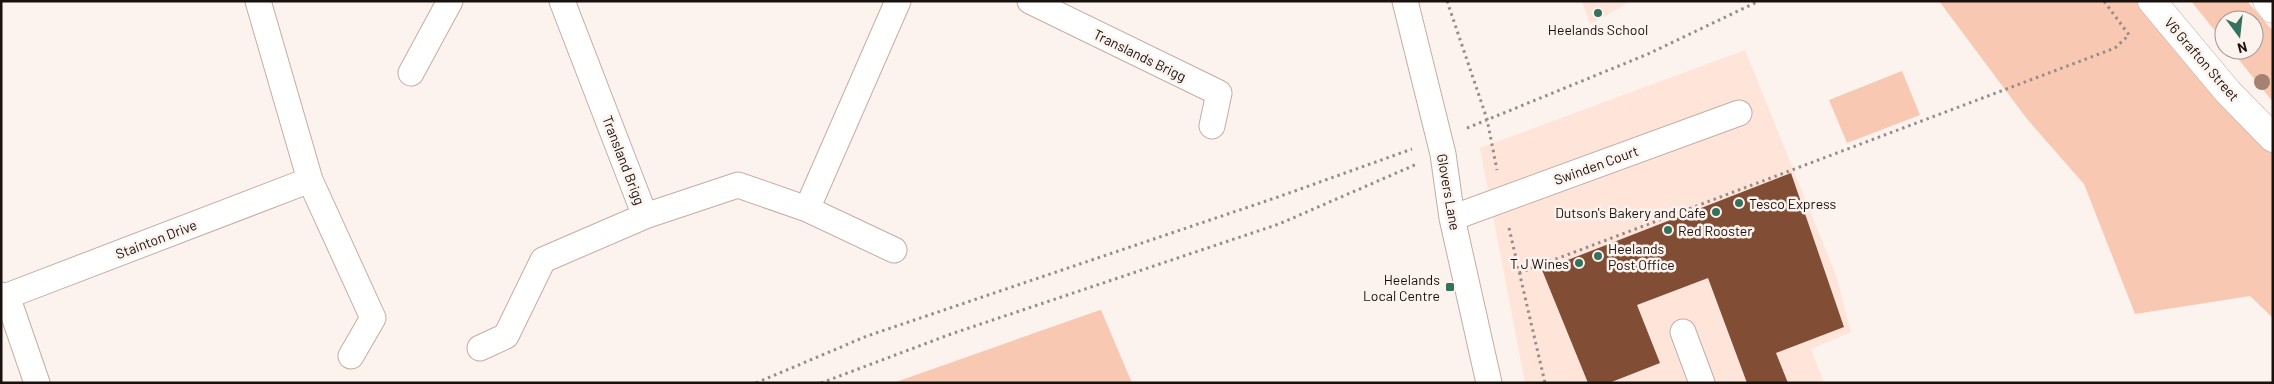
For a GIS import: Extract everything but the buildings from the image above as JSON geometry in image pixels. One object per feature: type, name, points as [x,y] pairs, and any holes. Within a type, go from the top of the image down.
[{"type":"street","points":[[258,1],[310,180],[373,318],[351,356]]},
{"type":"street","points":[[411,73],[450,1]]},
{"type":"street","name":"Transland Brigg","points":[[562,1],[645,216],[738,185],[806,210],[894,250]]},
{"type":"street","points":[[806,210],[898,1]]},
{"type":"street","name":"Translands Brigg","points":[[1030,1],[1219,93],[1212,126]]},
{"type":"street","name":"Glovers Lane","points":[[1405,1],[1441,146],[1452,218],[1489,383]]},
{"type":"street","name":"V6 Grafton Street","points":[[2152,1],[2228,92],[2273,138]]},
{"type":"street","points":[[2267,1],[2273,9]]},
{"type":"street","name":"Swinden Court","points":[[1452,218],[1739,113]]},
{"type":"street","name":"Stainton Drive","points":[[4,296],[310,180]]},
{"type":"street","points":[[480,348],[506,336],[543,260],[645,216]]},
{"type":"street","points":[[4,296],[37,383]]},
{"type":"street","points":[[1683,332],[1702,383]]},
{"type":"path","points":[[821,383],[951,334],[1279,224],[1441,146],[1648,54],[1759,1]]},
{"type":"path","points":[[1519,273],[2116,48],[2129,35],[2104,1]]},
{"type":"path","points":[[756,383],[867,336],[1278,197],[1441,146]]},
{"type":"shaded area","name":"Heelands School","points":[[1582,1],[1631,1],[1590,24]]},
{"type":"shaded area","points":[[1939,1],[2152,1],[2273,143],[2273,318],[2250,296],[2135,314],[2084,184],[2027,119]]},
{"type":"shaded area","points":[[2191,1],[2247,1],[2255,10],[2214,10],[2214,30]]},
{"type":"shaded area","points":[[2264,21],[2273,31],[2273,102],[2239,60],[2264,60]]},
{"type":"shaded area","points":[[1745,50],[1837,278],[1851,332],[1811,349],[1824,383],[1525,383],[1480,148]]},
{"type":"shaded area","points":[[1902,71],[1920,115],[1847,143],[1829,100]]},
{"type":"shaded area","points":[[1100,310],[1132,383],[893,383]]},
{"type":"place","name":"Heelands School","points":[[1598,13]]},
{"type":"place","name":"Tesco Express","points":[[1739,203]]},
{"type":"place","name":"Dutson's Bakery and Cafe","points":[[1716,212]]},
{"type":"place","name":"Red Rooster","points":[[1668,230]]},
{"type":"place","name":"Heelands Post Office","points":[[1598,256]]},
{"type":"place","name":"T J Wines","points":[[1579,263]]},
{"type":"place","name":"Heelands Local Centre","points":[[1450,287]]}]
